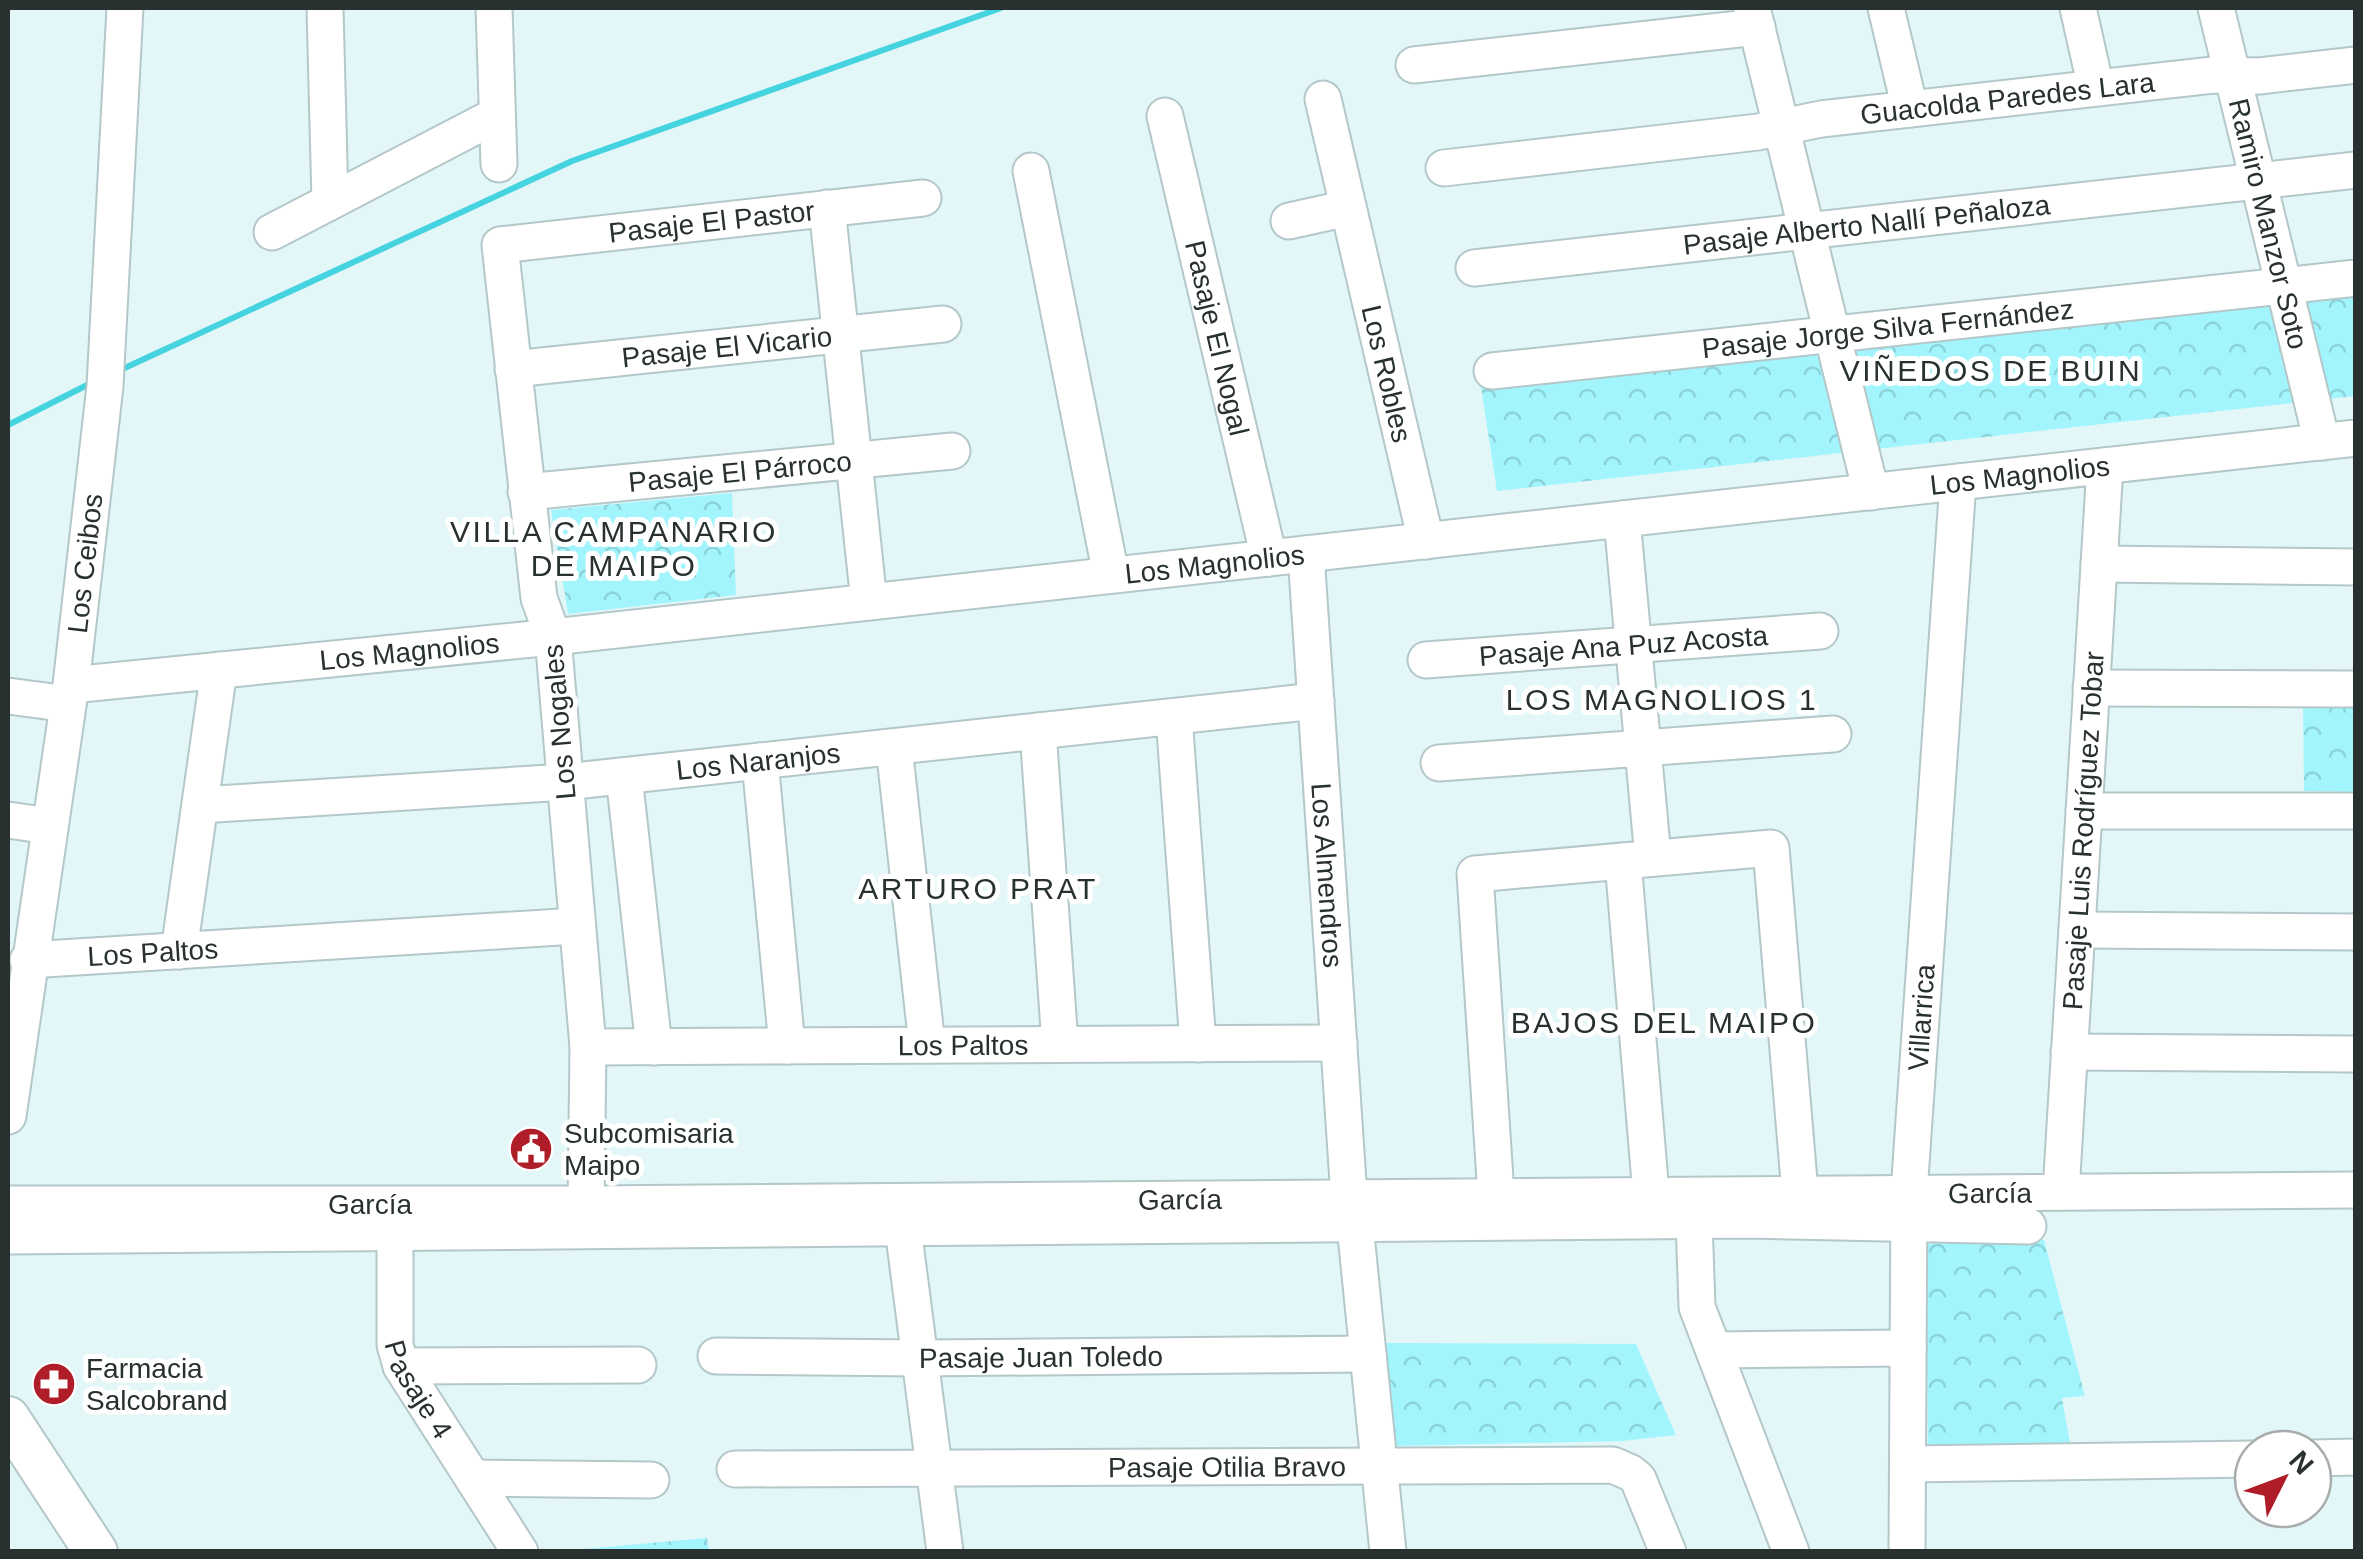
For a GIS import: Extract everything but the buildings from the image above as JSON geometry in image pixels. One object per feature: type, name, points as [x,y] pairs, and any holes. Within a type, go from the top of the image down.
[{"type":"main road","points":[[8,1418],[96,1552]]},
{"type":"street","name":"Los Ceibos","points":[[8,1116],[23,941],[70,695],[106,378],[125,8]]},
{"type":"street","points":[[325,8],[330,202]]},
{"type":"street","points":[[494,8],[499,164]]},
{"type":"street","points":[[1886,8],[1910,109]]},
{"type":"street","points":[[2078,8],[2096,88]]},
{"type":"street","name":"Ramiro Manzor Soto","points":[[2216,8],[2284,286],[2339,440]]},
{"type":"street","points":[[1414,65],[1755,17],[1871,492]]},
{"type":"street","name":"Guacolda Paredes Lara","points":[[1444,168],[1758,132],[1910,109],[2356,65]]},
{"type":"street","name":"Los Robles","points":[[1323,99],[1426,541]]},
{"type":"street","points":[[272,232],[497,115]]},
{"type":"street","name":"Pasaje El Nogal","points":[[1165,116],[1270,558]]},
{"type":"street","name":"Pasaje Alberto Nallí Peñaloza","points":[[1474,268],[2356,170]]},
{"type":"street","points":[[1031,171],[1111,576]]},
{"type":"street","name":"Pasaje El Pastor","points":[[500,245],[923,198]]},
{"type":"street","points":[[828,208],[869,602]]},
{"type":"street","points":[[1289,221],[1348,208]]},
{"type":"street","name":"Los Nogales","points":[[500,245],[538,598],[553,636],[588,1047],[586,1204]]},
{"type":"street","name":"Pasaje Jorge Silva Fernández","points":[[1492,371],[2356,278]]},
{"type":"street","name":"Pasaje El Vicario","points":[[513,369],[943,324]]},
{"type":"street","name":"Los Magnolios","points":[[8,696],[70,695],[219,670],[2339,440]]},
{"type":"street","name":"Pasaje El Párroco","points":[[526,492],[952,451]]},
{"type":"street","name":"Pasaje Luis Rodríguez Tobar","points":[[2061,1192],[2104,466]]},
{"type":"street","name":"Villarrica","points":[[1907,1552],[1909,1208],[1958,482]]},
{"type":"street","points":[[1622,519],[1643,748],[1638,860],[1651,1194]]},
{"type":"street","name":"Los Almendros","points":[[1306,554],[1338,1044],[1388,1552]]},
{"type":"street","points":[[2098,564],[2356,567]]},
{"type":"street","name":"Pasaje Ana Puz Acosta","points":[[1426,660],[1820,631]]},
{"type":"street","points":[[179,951],[219,670]]},
{"type":"street","points":[[2091,688],[2356,689]]},
{"type":"street","name":"Los Naranjos","points":[[200,805],[565,782],[1316,702]]},
{"type":"street","points":[[1174,717],[1198,1044]]},
{"type":"street","points":[[1038,732],[1060,1044]]},
{"type":"street","points":[[1439,763],[1834,734]]},
{"type":"street","points":[[894,747],[927,1045]]},
{"type":"street","points":[[760,761],[786,1046]]},
{"type":"street","points":[[624,776],[654,1046]]},
{"type":"street","points":[[2084,811],[2356,811]]},
{"type":"street","points":[[8,820],[48,826]]},
{"type":"street","points":[[1496,1195],[1475,874],[1771,848],[1800,1193]]},
{"type":"street","name":"Los Paltos","points":[[23,941],[179,951],[578,926]]},
{"type":"street","points":[[2076,930],[2356,932]]},
{"type":"street","name":"Los Paltos","points":[[588,1047],[1338,1044]]},
{"type":"street","points":[[2069,1052],[2356,1054]]},
{"type":"street","name":"García","points":[[8,1204],[395,1218],[1352,1211],[1694,1220],[1909,1208],[2061,1192],[2356,1190]]},
{"type":"street","name":"García","points":[[1352,1211],[1496,1195],[1800,1193],[2028,1226]]},
{"type":"street","name":"García","points":[[8,1236],[395,1218],[586,1204],[902,1215]]},
{"type":"street","points":[[2250,1211],[2356,1212]]},
{"type":"street","points":[[902,1215],[945,1552]]},
{"type":"street","name":"Pasaje 4","points":[[395,1218],[396,1345],[401,1366],[520,1552]]},
{"type":"street","points":[[1694,1220],[1697,1307],[1791,1552]]},
{"type":"street","points":[[1714,1350],[1908,1348]]},
{"type":"street","name":"Pasaje Juan Toledo","points":[[716,1356],[1368,1354]]},
{"type":"street","points":[[401,1366],[638,1365]]},
{"type":"street","points":[[1908,1464],[2233,1459]]},
{"type":"street","name":"Pasaje Otilia Bravo","points":[[735,1469],[1623,1468],[1632,1472],[1643,1487],[1668,1552]]},
{"type":"street","points":[[472,1478],[651,1480]]},
{"type":"green space","points":[[2355,280],[2355,396],[1497,491],[1481,387]]},
{"type":"green space","points":[[732,493],[736,595],[568,614],[551,510]]},
{"type":"green space","points":[[2303,703],[2355,704],[2355,792],[2304,791]]},
{"type":"green space","points":[[2044,1240],[2085,1396],[2062,1398],[2070,1443],[1928,1451],[1926,1244]]},
{"type":"green space","points":[[1381,1343],[1636,1344],[1676,1435],[1622,1441],[1396,1446]]},
{"type":"green space","points":[[707,1538],[709,1551],[572,1550]]},
{"type":"waterway","points":[[116,372],[572,161],[1001,8]]},
{"type":"waterway","points":[[8,425],[95,381]]},
{"type":"place","name":"Subcomisaria Maipo","points":[[531,1149]]},
{"type":"place","name":"Farmacia Salcobrand","points":[[54,1384]]},
{"type":"district","name":"VIÑEDOS DE BUIN","points":[[1991,371]]},
{"type":"district","name":"VILLA CAMPANARIO DE MAIPO","points":[[614,549]]},
{"type":"district","name":"LOS MAGNOLIOS 1","points":[[1662,700]]},
{"type":"district","name":"ARTURO PRAT","points":[[978,889]]},
{"type":"district","name":"BAJOS DEL MAIPO","points":[[1664,1023]]}]
